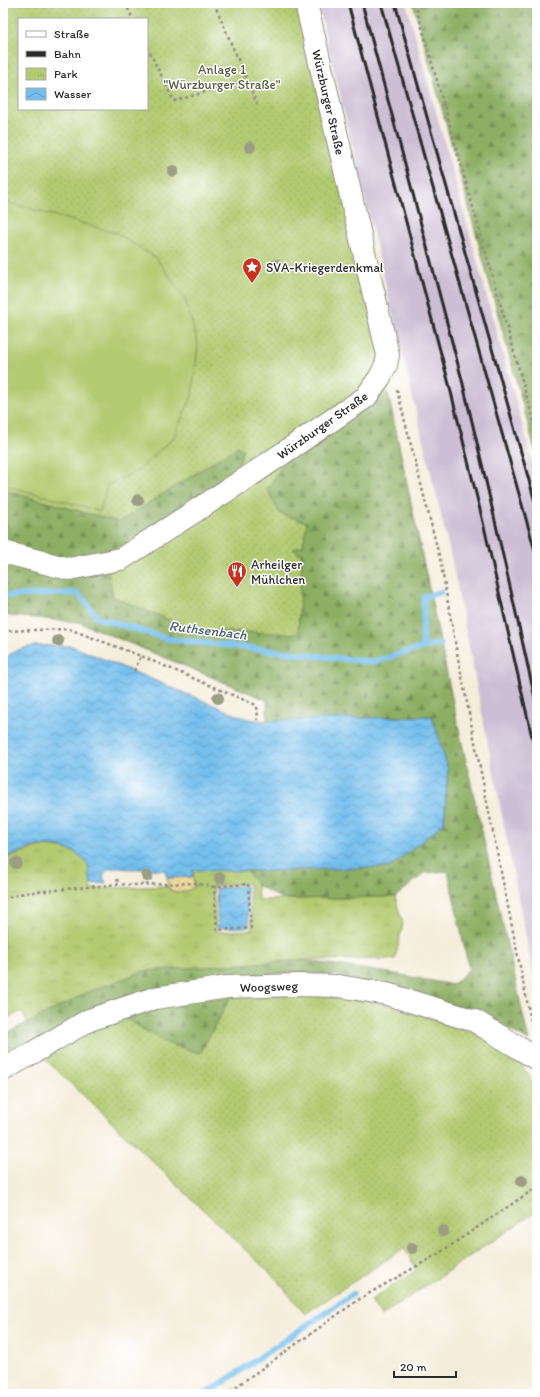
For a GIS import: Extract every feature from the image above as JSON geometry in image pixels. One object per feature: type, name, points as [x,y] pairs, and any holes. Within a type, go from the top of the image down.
[{"type":"street","name":"Würzburger Straße","points":[[3,552],[70,569],[122,559],[251,475],[366,397],[380,378],[386,365],[388,355],[306,3]]},
{"type":"street","name":"Woogsweg","points":[[3,1070],[89,1020],[155,998],[228,987],[299,985],[339,986],[387,994],[475,1021],[537,1059]]},
{"type":"path","points":[[125,3],[132,18]]},
{"type":"path","points":[[214,3],[257,104]]},
{"type":"path","points":[[414,3],[537,433]]},
{"type":"path","points":[[148,48],[174,101],[247,80]]},
{"type":"path","points":[[388,355],[440,559],[458,660],[534,1034]]},
{"type":"path","points":[[3,631],[69,629],[141,656],[256,705],[258,711],[257,720]]},
{"type":"path","points":[[134,672],[141,656]]},
{"type":"path","points":[[117,879],[119,884]]},
{"type":"path","points":[[3,899],[24,893],[99,885],[195,883],[214,887],[248,884],[251,928],[217,930],[214,887]]},
{"type":"path","points":[[226,1394],[361,1298],[438,1254],[537,1188]]},
{"type":"shaded area","points":[[318,3],[406,3],[537,478],[537,993],[452,561]]},
{"type":"green space","name":"Anlage 1 \"Würzburger Straße\"","points":[[3,3],[296,3],[380,355],[453,703],[267,700],[79,622],[3,615]]},
{"type":"green space","points":[[413,3],[537,3],[537,457]]},
{"type":"green space","points":[[3,201],[116,233],[156,258],[185,299],[198,344],[192,396],[173,438],[137,471],[107,485],[100,511],[3,485]]},
{"type":"green space","points":[[388,394],[453,703],[529,1041],[481,1013],[341,976],[299,972],[231,977],[231,996],[200,1053],[167,1043],[121,1016],[3,1059],[3,1035],[88,992],[144,971],[300,960],[390,973],[453,985],[469,969],[448,871],[425,873],[395,897],[282,899],[257,885],[247,871],[390,867],[444,823],[448,769],[432,716],[267,721],[267,700],[79,622],[3,615],[3,490],[119,522],[237,447],[243,449],[237,472],[122,544],[104,551],[113,597],[194,630],[298,634],[302,555],[293,549],[303,546],[307,522],[280,514],[267,489],[295,447]]},
{"type":"green space","points":[[41,846],[61,848],[75,852],[85,860],[88,866],[91,878],[91,889],[168,886],[169,889],[178,893],[188,891],[194,887],[193,870],[247,871],[257,885],[258,900],[395,897],[403,924],[395,959],[300,960],[144,971],[88,992],[28,1023],[22,1011],[3,1020],[3,859]],"holes":[[[249,883],[252,930],[216,932],[213,886]]]},
{"type":"green space","points":[[300,994],[381,1003],[465,1028],[517,1058],[531,1079],[537,1115],[537,1211],[381,1316],[371,1300],[417,1270],[404,1248],[305,1314],[277,1280],[43,1057],[93,1027],[121,1016],[167,1043],[200,1053],[231,996]]},
{"type":"sand","points":[[193,877],[194,887],[185,892],[172,891],[169,889],[167,878]]},
{"type":"water","points":[[44,645],[72,646],[247,719],[267,721],[432,716],[448,769],[444,823],[390,867],[267,871],[193,870],[193,877],[167,878],[165,870],[113,868],[104,873],[103,877],[106,883],[91,884],[89,868],[85,861],[75,852],[55,846],[37,846],[3,859],[3,661],[17,650],[26,647]]},
{"type":"water","points":[[246,886],[249,927],[218,928],[216,888]]},
{"type":"waterway","name":"Ruthsenbach","points":[[422,647],[424,597],[441,592]]},
{"type":"waterway","name":"Ruthsenbach","points":[[3,596],[78,593],[98,618],[169,639],[372,662],[415,649],[441,644]]},
{"type":"waterway","points":[[206,1394],[353,1294]]},
{"type":"railway","points":[[348,3],[449,384],[483,522],[537,759]]},
{"type":"railway","points":[[362,3],[461,376],[537,707]]},
{"type":"railway","points":[[381,3],[537,558]]},
{"type":"railway","points":[[395,3],[537,509]]},
{"type":"place","name":"SVA-Kriegerdenkmal","points":[[252,284]]},
{"type":"place","name":"Arheilger Mühlchen","points":[[237,588]]}]
